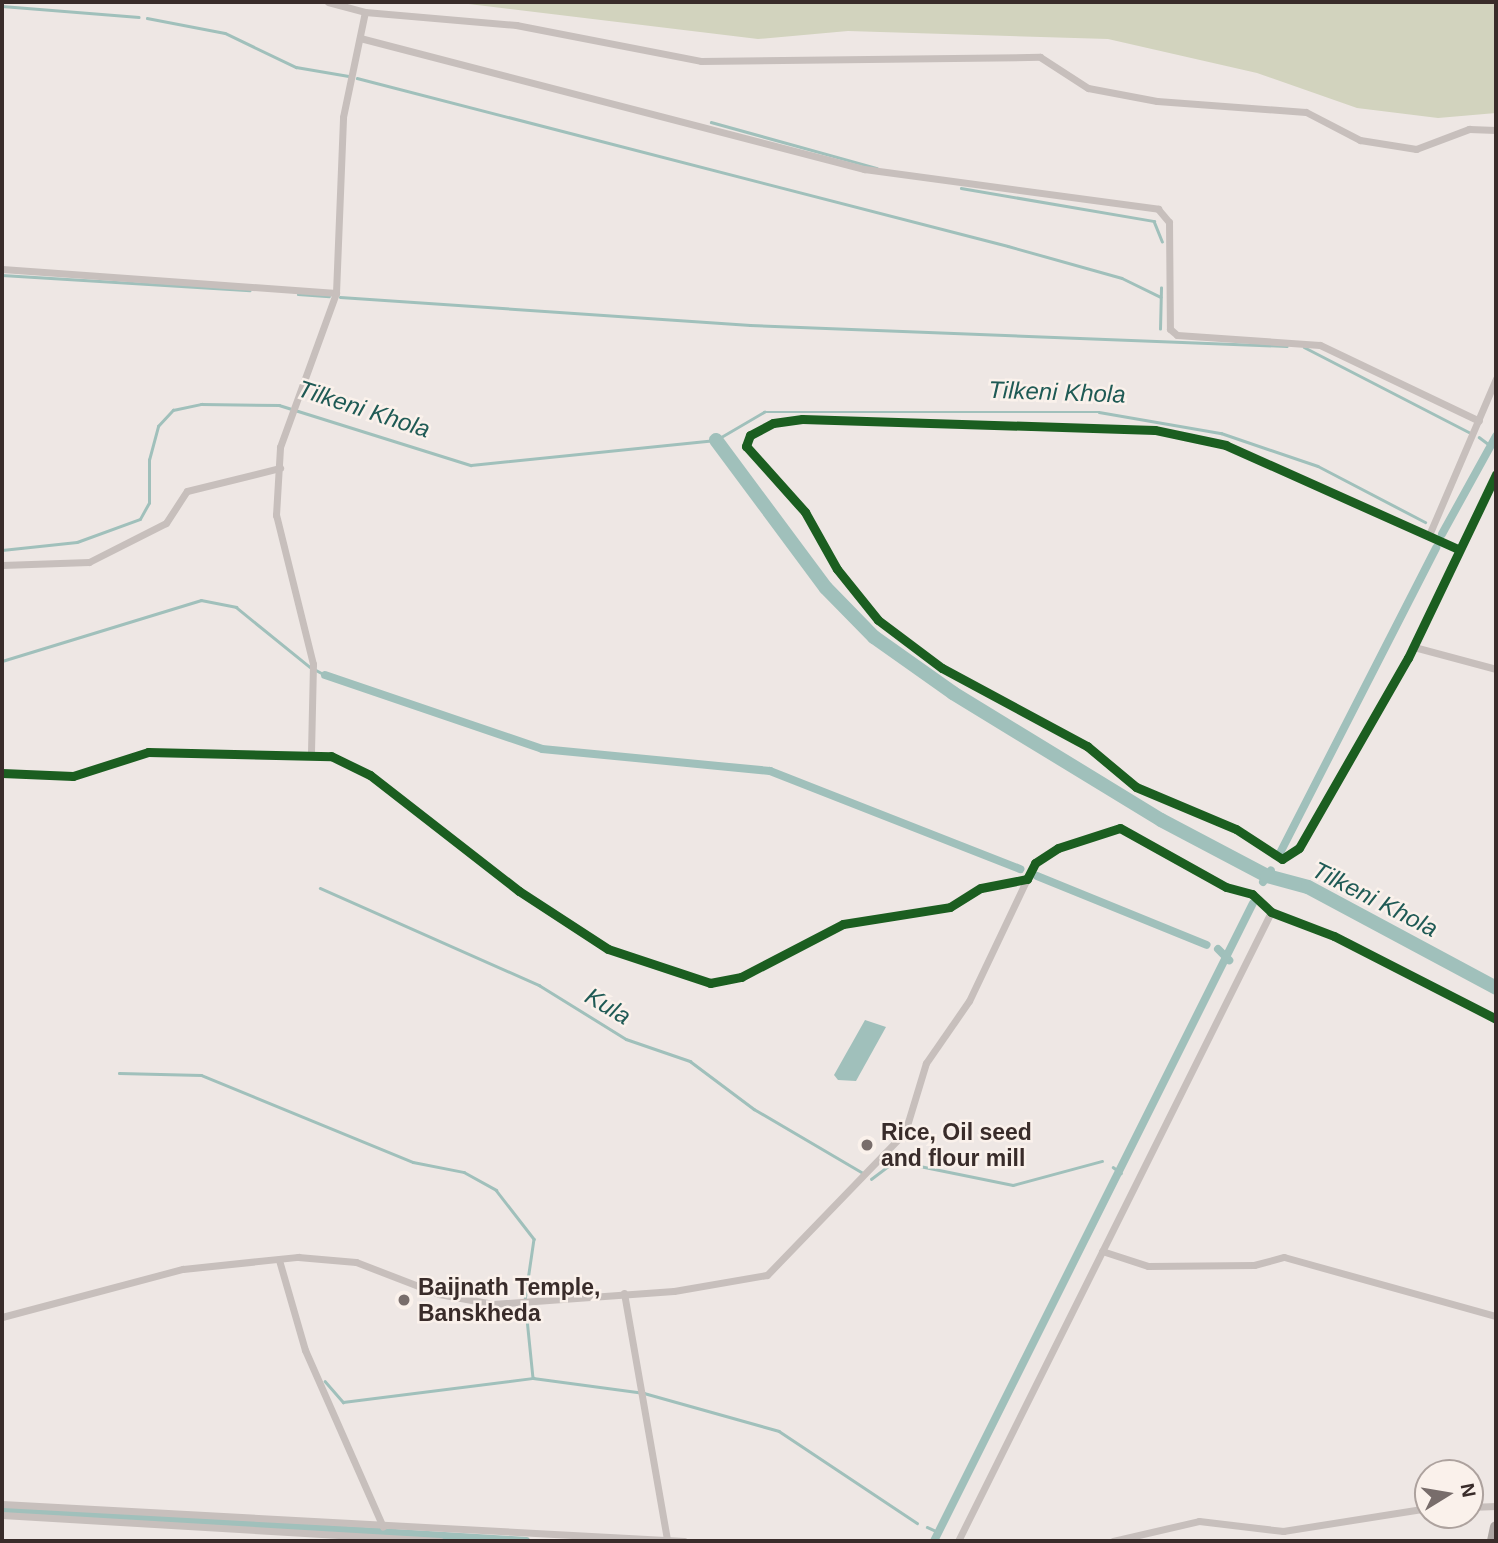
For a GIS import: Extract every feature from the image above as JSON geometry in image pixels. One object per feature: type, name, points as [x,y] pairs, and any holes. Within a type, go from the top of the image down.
[{"type":"highway","points":[[1493,1541],[1496,1527]]},
{"type":"street","points":[[328,2],[365,12],[516,24],[701,61],[1040,57],[1088,88],[1157,101],[1306,112],[1360,140],[1416,149],[1469,129],[1496,130]]},
{"type":"street","points":[[311,752],[313,668],[276,515],[283,430],[335,293],[343,117],[365,12]]},
{"type":"street","points":[[360,38],[864,169],[1158,209],[1169,222],[1170,329],[1177,335],[1320,345],[1479,421]]},
{"type":"street","points":[[2,269],[335,293]]},
{"type":"street","points":[[1429,535],[1496,379]]},
{"type":"street","points":[[1458,549],[1226,445],[1155,430],[802,419],[773,423],[750,435],[746,446],[805,512],[837,569],[878,620],[942,668],[1087,746],[1136,787],[1245,834],[1275,858],[1300,848],[1414,647],[1458,549],[1496,474]]},
{"type":"street","points":[[2,565],[89,562],[166,523],[187,491],[281,468]]},
{"type":"street","points":[[1414,647],[1496,669]]},
{"type":"street","points":[[2,773],[73,776],[148,752],[282,759],[311,752],[370,775],[519,891],[608,949],[710,983],[741,977],[843,924],[950,908],[1005,879],[1027,879]]},
{"type":"street","points":[[2,1317],[183,1269],[279,1260],[356,1262],[439,1294],[493,1304],[624,1293],[767,1275],[891,1152],[905,1132],[940,1034],[968,1001],[1035,863],[1058,848],[1120,828],[1226,887],[1252,894],[1272,912],[1334,936],[1496,1019]]},
{"type":"street","points":[[958,1541],[1272,912]]},
{"type":"street","points":[[1102,1251],[1148,1266],[1297,1259],[1496,1317]]},
{"type":"street","points":[[279,1260],[305,1350],[383,1527]]},
{"type":"street","points":[[624,1293],[667,1540]]},
{"type":"street","points":[[2,1504],[383,1527],[684,1541]]},
{"type":"street","points":[[1113,1541],[1199,1521],[1283,1531],[1414,1510]]},
{"type":"street","points":[[2,1515],[440,1541]]},
{"type":"green space","points":[[452,2],[1496,2],[1496,113],[1438,118],[1357,108],[1257,73],[1108,39],[848,31],[758,39]]},
{"type":"water","points":[[865,1020],[886,1027],[856,1081],[838,1080],[834,1075]]},
{"type":"waterway","points":[[2,6],[139,17]]},
{"type":"waterway","points":[[147,18],[225,33],[296,67],[348,76]]},
{"type":"waterway","points":[[357,78],[1008,246],[1122,278],[1161,297]]},
{"type":"waterway","points":[[711,122],[877,168]]},
{"type":"waterway","points":[[961,188],[1154,221],[1162,241]]},
{"type":"waterway","points":[[2,275],[250,290]]},
{"type":"waterway","points":[[1160,329],[1161,288]]},
{"type":"waterway","points":[[298,294],[329,296]]},
{"type":"waterway","points":[[340,297],[750,325],[1287,346]]},
{"type":"waterway","points":[[1304,347],[1469,432]]},
{"type":"waterway","name":"Tilkeni Khola","points":[[2,550],[77,542],[140,519],[149,503],[149,460],[158,426],[173,410],[201,404],[279,405],[471,465],[716,440],[764,412],[1099,412],[1221,433],[1318,466],[1425,522]]},
{"type":"waterway","points":[[1442,534],[1496,436]]},
{"type":"waterway","points":[[1479,437],[1491,446]]},
{"type":"waterway","name":"Tilkeni Khola","points":[[716,440],[826,588],[874,637],[953,693],[1161,820],[1267,876],[1308,887],[1496,988]]},
{"type":"waterway","points":[[1280,853],[1436,548]]},
{"type":"waterway","points":[[2,661],[201,600],[236,607],[310,667]]},
{"type":"waterway","points":[[316,670],[325,675]]},
{"type":"waterway","points":[[325,675],[542,749],[770,771],[1020,869]]},
{"type":"waterway","name":"Tilkeni Khola","points":[[1263,882],[1271,870]]},
{"type":"waterway","points":[[1037,876],[1207,945]]},
{"type":"waterway","name":"Kula","points":[[320,888],[539,985],[626,1039],[690,1061],[754,1109],[863,1173]]},
{"type":"waterway","points":[[934,1541],[1253,903]]},
{"type":"waterway","points":[[1218,949],[1229,960]]},
{"type":"waterway","name":"Tilkeni Khola","points":[[1492,986],[1496,985]]},
{"type":"waterway","points":[[119,1073],[201,1075],[413,1162],[464,1172],[496,1190],[534,1239],[525,1301]]},
{"type":"waterway","name":"Kula","points":[[871,1179],[895,1161],[1013,1185],[1102,1161]]},
{"type":"waterway","name":"Kula","points":[[1113,1167],[1121,1173]]},
{"type":"waterway","points":[[526,1309],[533,1378]]},
{"type":"waterway","points":[[325,1381],[343,1402],[533,1378],[644,1393],[779,1431],[917,1523]]},
{"type":"waterway","points":[[2,1509],[526,1541]]},
{"type":"waterway","points":[[927,1527],[938,1532]]},
{"type":"cycle path","points":[[1458,549],[1226,445],[1155,430],[802,419],[773,423],[750,435],[746,446],[805,512],[837,569],[878,620],[942,668],[1087,746],[1136,787],[1236,829],[1282,859],[1299,848],[1408,658],[1496,474]]},
{"type":"cycle path","points":[[2,773],[73,776],[148,752],[331,756],[370,775],[519,891],[608,949],[710,983],[741,977],[843,924],[950,907],[981,888],[1027,879],[1035,863],[1058,848],[1120,828],[1226,887],[1252,894],[1271,912],[1334,936],[1496,1019]]},
{"type":"place","name":"Rice, Oil seed and flour mill","points":[[867,1145]]},
{"type":"place","name":"Baijnath Temple, Banskheda","points":[[404,1300]]}]
